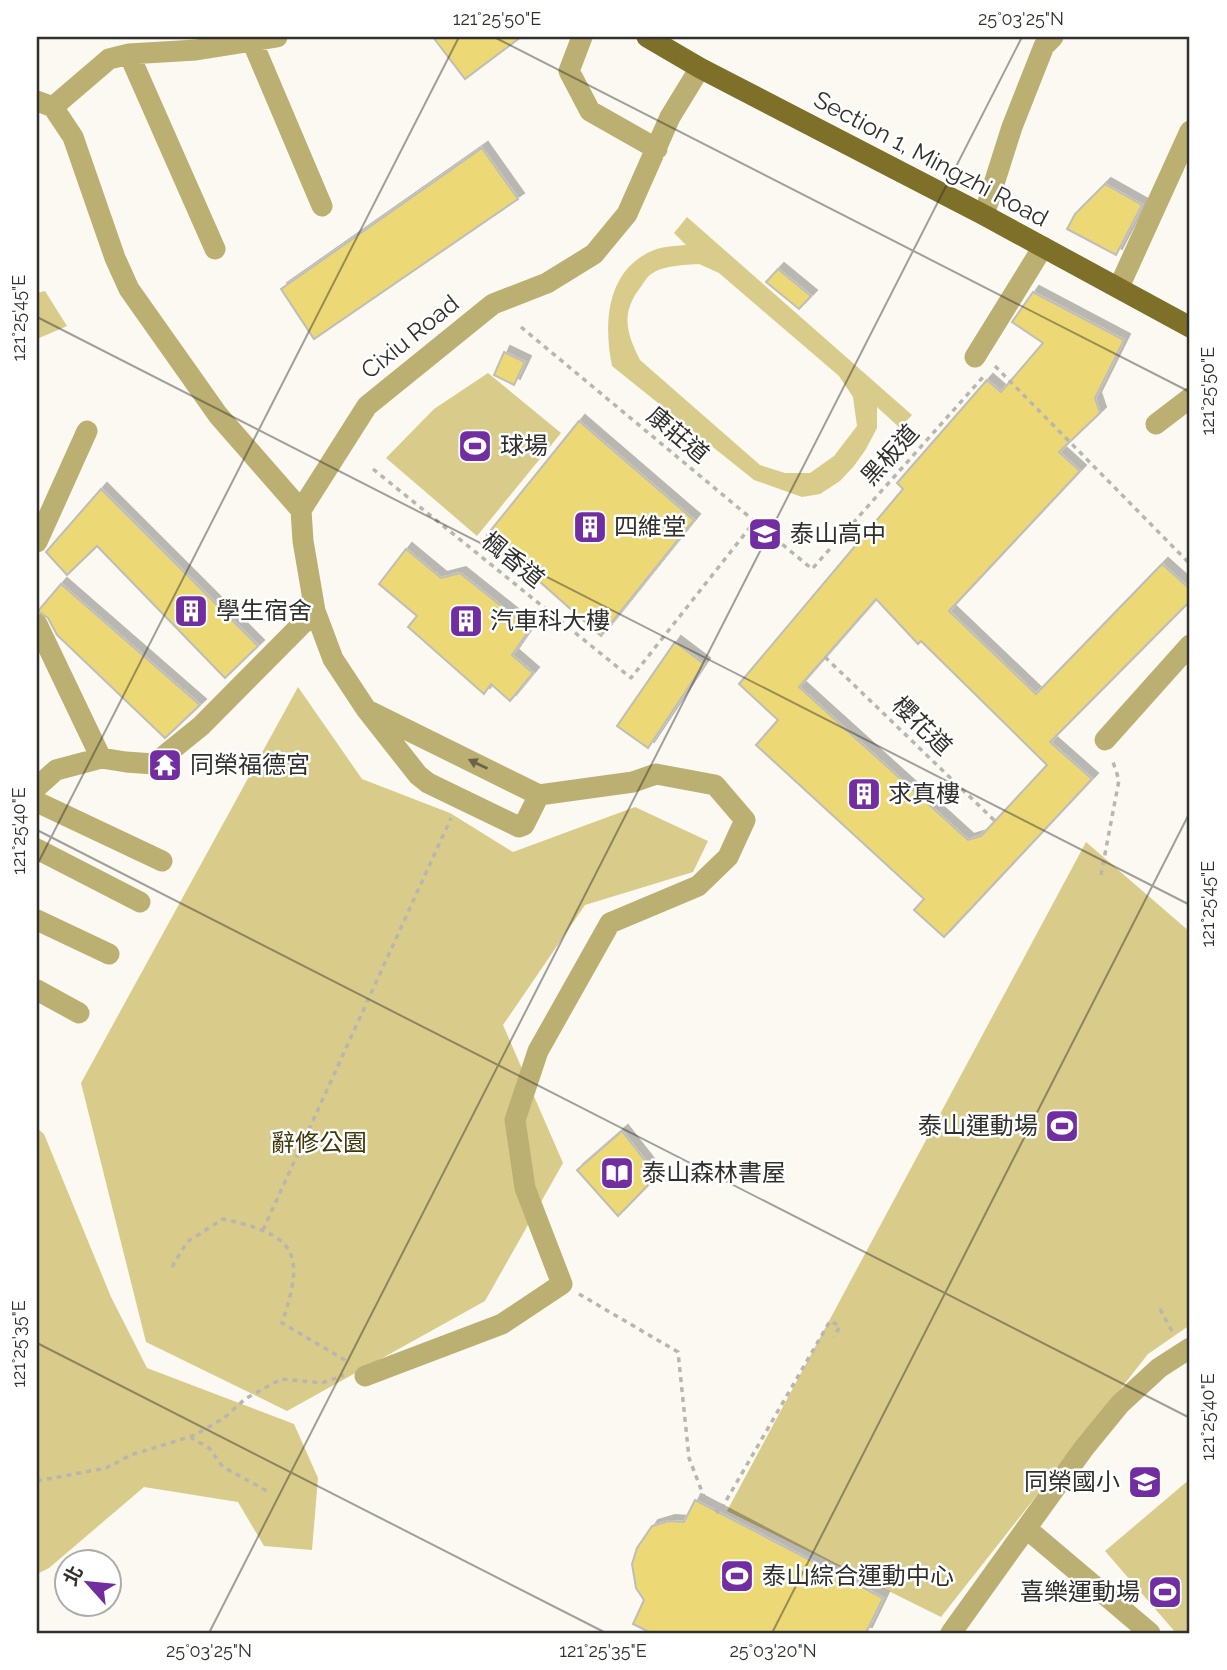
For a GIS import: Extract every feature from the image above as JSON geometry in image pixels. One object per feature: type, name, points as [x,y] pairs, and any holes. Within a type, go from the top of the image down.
[{"type":"main road","name":"Section 1, Mingzhi Road","points":[[648,37],[701,68],[984,215],[1190,327]]},
{"type":"street","points":[[277,37],[196,50],[129,54],[108,59],[45,104],[73,137],[115,258],[129,289],[218,415],[301,510],[303,541],[315,611],[333,659],[366,709],[418,775],[460,799],[519,827],[524,825],[539,795]]},
{"type":"street","points":[[582,37],[569,71],[590,111],[657,149]]},
{"type":"street","points":[[984,215],[1012,127],[1044,46],[1053,37]]},
{"type":"street","points":[[251,41],[322,205]]},
{"type":"street","points":[[129,54],[215,249]]},
{"type":"street","name":"Cixiu Road","points":[[301,510],[367,406],[493,304],[547,283],[594,254],[627,214],[670,117],[701,68]]},
{"type":"street","points":[[1119,287],[1190,131]]},
{"type":"street","points":[[985,365],[1043,247]]},
{"type":"street","points":[[1156,424],[1190,398]]},
{"type":"street","points":[[37,542],[87,431]]},
{"type":"street","points":[[37,787],[56,770],[100,758],[154,764],[201,726],[315,611]]},
{"type":"street","points":[[37,624],[100,758]]},
{"type":"street","points":[[1105,740],[1190,645]]},
{"type":"street","points":[[357,1373],[502,1324],[562,1283],[525,1188],[515,1120],[538,1051],[610,923],[698,886],[728,857],[745,820],[715,785],[656,774],[633,782],[539,795],[366,709]]},
{"type":"street","points":[[37,802],[162,861]]},
{"type":"street","points":[[37,849],[140,902]]},
{"type":"street","points":[[37,920],[109,954]]},
{"type":"street","points":[[37,990],[79,1013]]},
{"type":"street","points":[[951,1633],[1084,1448],[1120,1404],[1159,1368],[1190,1348]]},
{"type":"street","points":[[1027,1529],[1150,1633]]},
{"type":"path","name":"康莊道","points":[[521,327],[812,569]]},
{"type":"path","points":[[985,365],[1190,564]]},
{"type":"path","name":"黑板道","points":[[812,569],[985,365]]},
{"type":"path","name":"楓香道","points":[[373,469],[631,678],[755,521]]},
{"type":"path","name":"櫻花道","points":[[825,657],[995,821]]},
{"type":"path","points":[[1101,875],[1119,780]]},
{"type":"path","points":[[263,1230],[460,799]]},
{"type":"path","points":[[172,1267],[187,1242],[223,1219],[263,1230],[282,1240],[295,1262],[291,1296],[282,1323],[357,1373]]},
{"type":"path","points":[[562,1283],[678,1352],[689,1458],[704,1497],[719,1513],[830,1321],[840,1326],[834,1337]]},
{"type":"path","points":[[37,1480],[106,1468],[131,1455],[190,1437],[224,1418],[245,1399],[281,1379],[322,1383],[357,1373]]},
{"type":"path","points":[[190,1437],[209,1448],[222,1467],[269,1492]]},
{"type":"green space","points":[[687,217],[912,415],[900,428],[877,407],[877,428],[866,449],[840,481],[820,494],[802,497],[754,480],[612,366],[609,315],[618,283],[626,270],[638,259],[654,250],[686,245],[674,233]],"holes":[[[699,264],[719,273],[839,376],[853,397],[857,426],[834,456],[810,473],[785,473],[760,465],[640,360],[635,351],[629,333],[628,315],[634,297],[649,276],[667,267]]]},
{"type":"green space","points":[[45,291],[67,326],[37,339],[37,293]]},
{"type":"green space","name":"球場","points":[[488,373],[561,433],[477,536],[386,458],[434,409]]},
{"type":"green space","name":"辭修公園","points":[[298,687],[362,779],[450,813],[513,852],[635,807],[708,841],[693,872],[585,905],[503,1025],[563,1163],[485,1301],[287,1411],[146,1342],[81,1083]]},
{"type":"green space","name":"泰山運動場","points":[[1086,842],[1190,932],[1190,1325],[1148,1354],[941,1617],[727,1511]]},
{"type":"green space","points":[[37,1128],[44,1134],[111,1297],[147,1368],[294,1424],[318,1478],[312,1550],[264,1546],[238,1502],[144,1487],[72,1548],[52,1548],[52,1565],[37,1574]]},
{"type":"green space","name":"喜樂運動場","points":[[1190,1479],[1190,1633],[1176,1633],[1105,1551]]},
{"type":"building","points":[[433,37],[521,37],[465,79]]},
{"type":"building","points":[[482,148],[518,199],[314,339],[281,289]]},
{"type":"building","points":[[1105,184],[1142,205],[1116,255],[1067,229],[1075,214]]},
{"type":"building","points":[[778,269],[811,296],[799,309],[766,282]]},
{"type":"building","points":[[1033,292],[1124,340],[1095,398],[1100,413],[1059,452],[1080,471],[949,611],[1036,694],[1162,564],[1190,589],[1190,601],[1050,742],[1092,779],[944,937],[914,910],[924,899],[756,745],[778,720],[739,684],[903,489],[897,483],[987,380],[1001,392],[1043,343],[1012,322]],"holes":[[[876,599],[918,644],[921,641],[1047,765],[981,836],[968,840],[799,687]]]},
{"type":"building","points":[[504,352],[525,362],[514,385],[494,375]]},
{"type":"building","name":"四維堂","points":[[579,421],[694,520],[601,636],[487,535]]},
{"type":"building","name":"學生宿舍","points":[[101,489],[258,646],[225,678],[97,546],[67,575],[46,552]]},
{"type":"building","name":"汽車科大樓","points":[[406,549],[441,578],[460,573],[530,629],[512,655],[533,673],[510,701],[491,684],[484,694],[408,627],[417,616],[379,584]]},
{"type":"building","name":"學生宿舍","points":[[61,584],[200,705],[165,738],[57,635],[48,618],[38,611]]},
{"type":"building","points":[[675,642],[704,664],[648,748],[617,726]]},
{"type":"building","name":"泰山森林書屋","points":[[622,1131],[657,1176],[618,1216],[577,1170]]},
{"type":"building","name":"泰山綜合運動中心","points":[[695,1500],[883,1598],[866,1633],[651,1633],[633,1624],[644,1600],[636,1588],[632,1564],[637,1548],[652,1526],[669,1521],[684,1522]]},
{"type":"place","name":"球場","points":[[475,446]]},
{"type":"place","name":"四維堂","points":[[590,527]]},
{"type":"place","name":"泰山高中","points":[[765,534]]},
{"type":"place","name":"學生宿舍","points":[[191,611]]},
{"type":"place","name":"汽車科大樓","points":[[466,621]]},
{"type":"place","name":"同榮福德宮","points":[[165,765]]},
{"type":"place","name":"求真樓","points":[[864,794]]},
{"type":"place","name":"泰山運動場","points":[[1062,1126]]},
{"type":"place","name":"泰山森林書屋","points":[[617,1173]]},
{"type":"place","name":"同榮國小","points":[[1145,1482]]},
{"type":"place","name":"泰山綜合運動中心","points":[[737,1576]]},
{"type":"place","name":"喜樂運動場","points":[[1165,1592]]}]
